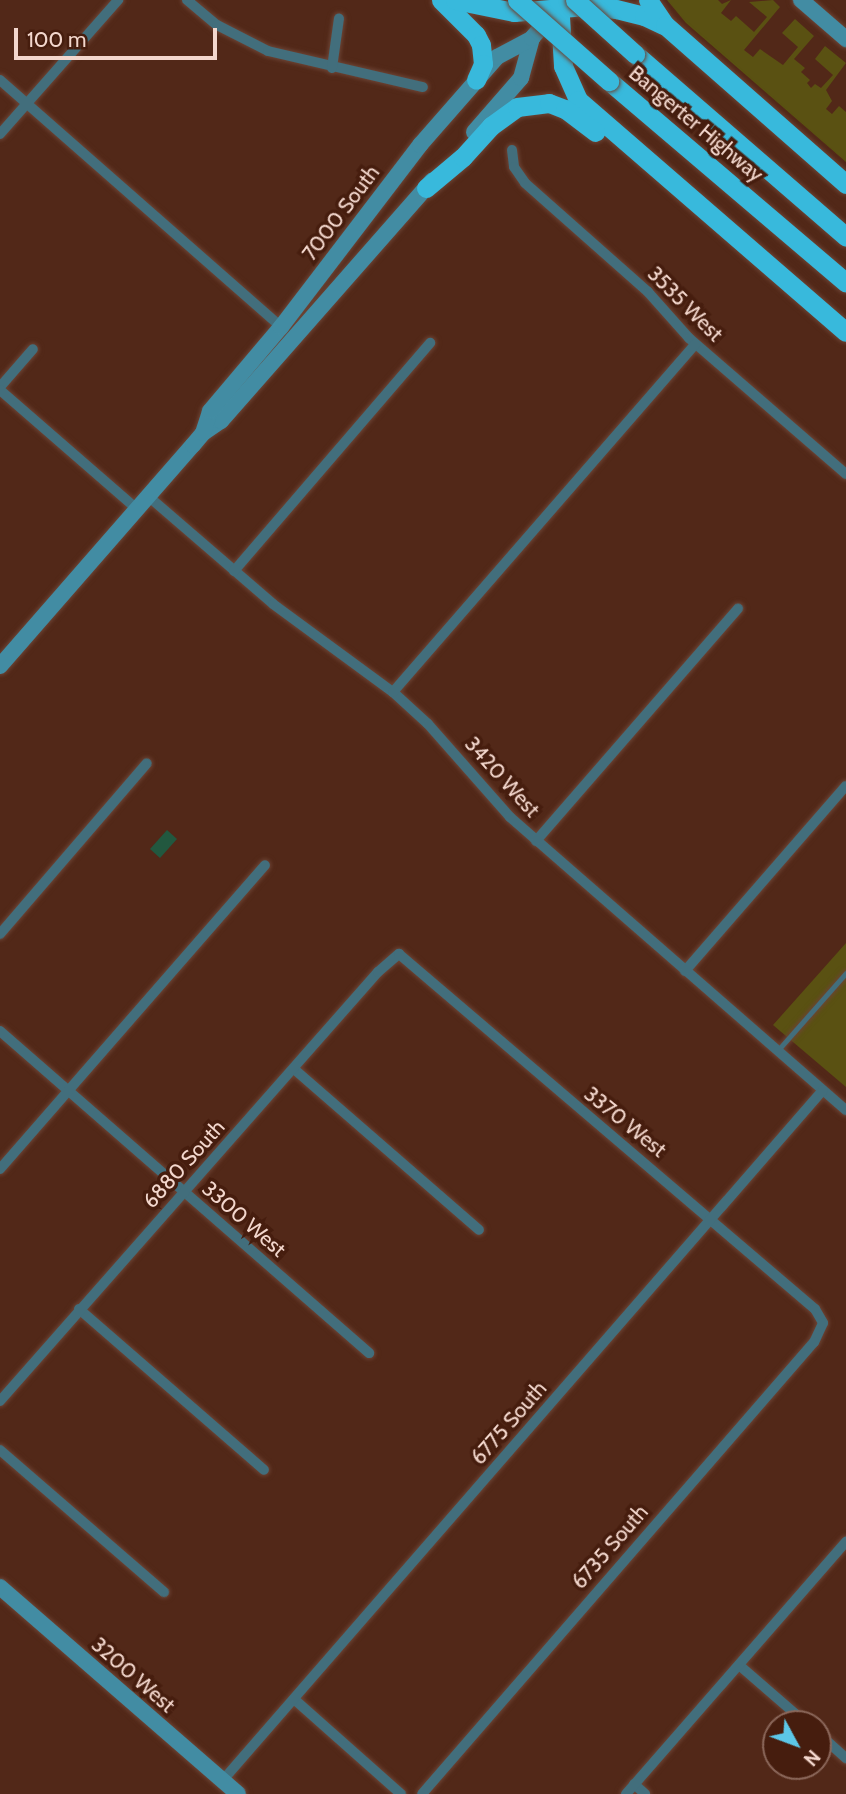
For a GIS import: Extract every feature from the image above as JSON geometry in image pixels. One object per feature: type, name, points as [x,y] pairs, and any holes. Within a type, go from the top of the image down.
[{"type":"highway","points":[[441,0],[476,35],[481,45],[483,64],[476,80]]},
{"type":"highway","points":[[456,0],[479,7],[514,12],[564,2],[630,12],[673,32]]},
{"type":"highway","name":"Bangerter Highway","points":[[517,0],[846,283]]},
{"type":"highway","points":[[648,0],[658,18],[673,32],[846,184]]},
{"type":"highway","points":[[564,2],[563,66],[570,89],[595,117],[846,331]]},
{"type":"highway","name":"Bangerter Highway","points":[[564,2],[635,54],[846,237]]},
{"type":"highway","points":[[426,188],[463,157],[503,116],[533,102],[557,106],[601,136],[636,152]]},
{"type":"main road","points":[[801,0],[846,40]]},
{"type":"main road","name":"7000 South","points":[[203,432],[210,411],[281,327],[401,168],[497,57],[533,38],[564,2]]},
{"type":"main road","name":"7000 South","points":[[0,666],[203,432],[221,421],[521,78],[533,38]]},
{"type":"main road","name":"3200 West","points":[[0,1587],[238,1794]]},
{"type":"street","points":[[0,134],[118,0]]},
{"type":"street","points":[[187,0],[217,25],[256,46],[332,68],[423,87]]},
{"type":"street","points":[[332,68],[339,18]]},
{"type":"street","points":[[0,80],[281,327]]},
{"type":"street","name":"3535 West","points":[[512,150],[514,167],[525,183],[648,292],[695,344],[846,474]]},
{"type":"street","points":[[234,571],[430,343]]},
{"type":"street","points":[[393,692],[695,344]]},
{"type":"street","points":[[0,389],[33,349]]},
{"type":"street","name":"3420 West","points":[[0,389],[273,604],[393,692],[428,724],[510,817],[536,841],[846,1110]]},
{"type":"street","points":[[536,841],[738,610]]},
{"type":"street","points":[[0,934],[147,763]]},
{"type":"street","points":[[685,971],[846,786]]},
{"type":"street","points":[[0,1169],[265,865]]},
{"type":"street","name":"6880 South","points":[[0,1401],[378,972],[398,954]]},
{"type":"street","name":"3370 West","points":[[398,954],[815,1309],[823,1323]]},
{"type":"street","name":"3300 West","points":[[0,1031],[369,1353]]},
{"type":"street","points":[[295,1069],[479,1230]]},
{"type":"street","name":"6775 South","points":[[223,1780],[823,1090]]},
{"type":"street","points":[[79,1309],[264,1470]]},
{"type":"street","name":"6735 South","points":[[422,1794],[805,1353],[820,1333],[823,1323]]},
{"type":"street","points":[[0,1450],[164,1592]]},
{"type":"street","points":[[626,1794],[845,1544]]},
{"type":"street","points":[[739,1665],[791,1710]]},
{"type":"street","points":[[294,1699],[401,1794]]},
{"type":"street","points":[[832,1746],[846,1758]]},
{"type":"street","points":[[634,1784],[645,1794]]},
{"type":"lane","points":[[778,1051],[846,973]]},
{"type":"shaded area","points":[[667,0],[718,0],[722,4],[731,0],[721,13],[731,21],[736,16],[754,32],[767,17],[749,2],[773,0],[780,7],[744,50],[753,57],[760,49],[783,65],[798,47],[782,33],[795,19],[814,36],[794,59],[805,68],[801,72],[810,80],[807,83],[811,88],[815,84],[821,88],[833,75],[815,59],[825,46],[846,63],[826,90],[832,101],[826,109],[832,114],[839,106],[846,112],[846,162],[686,23]]},
{"type":"shaded area","points":[[167,830],[177,839],[160,858],[150,849]]},
{"type":"shaded area","points":[[846,943],[846,1087],[773,1025]]}]
